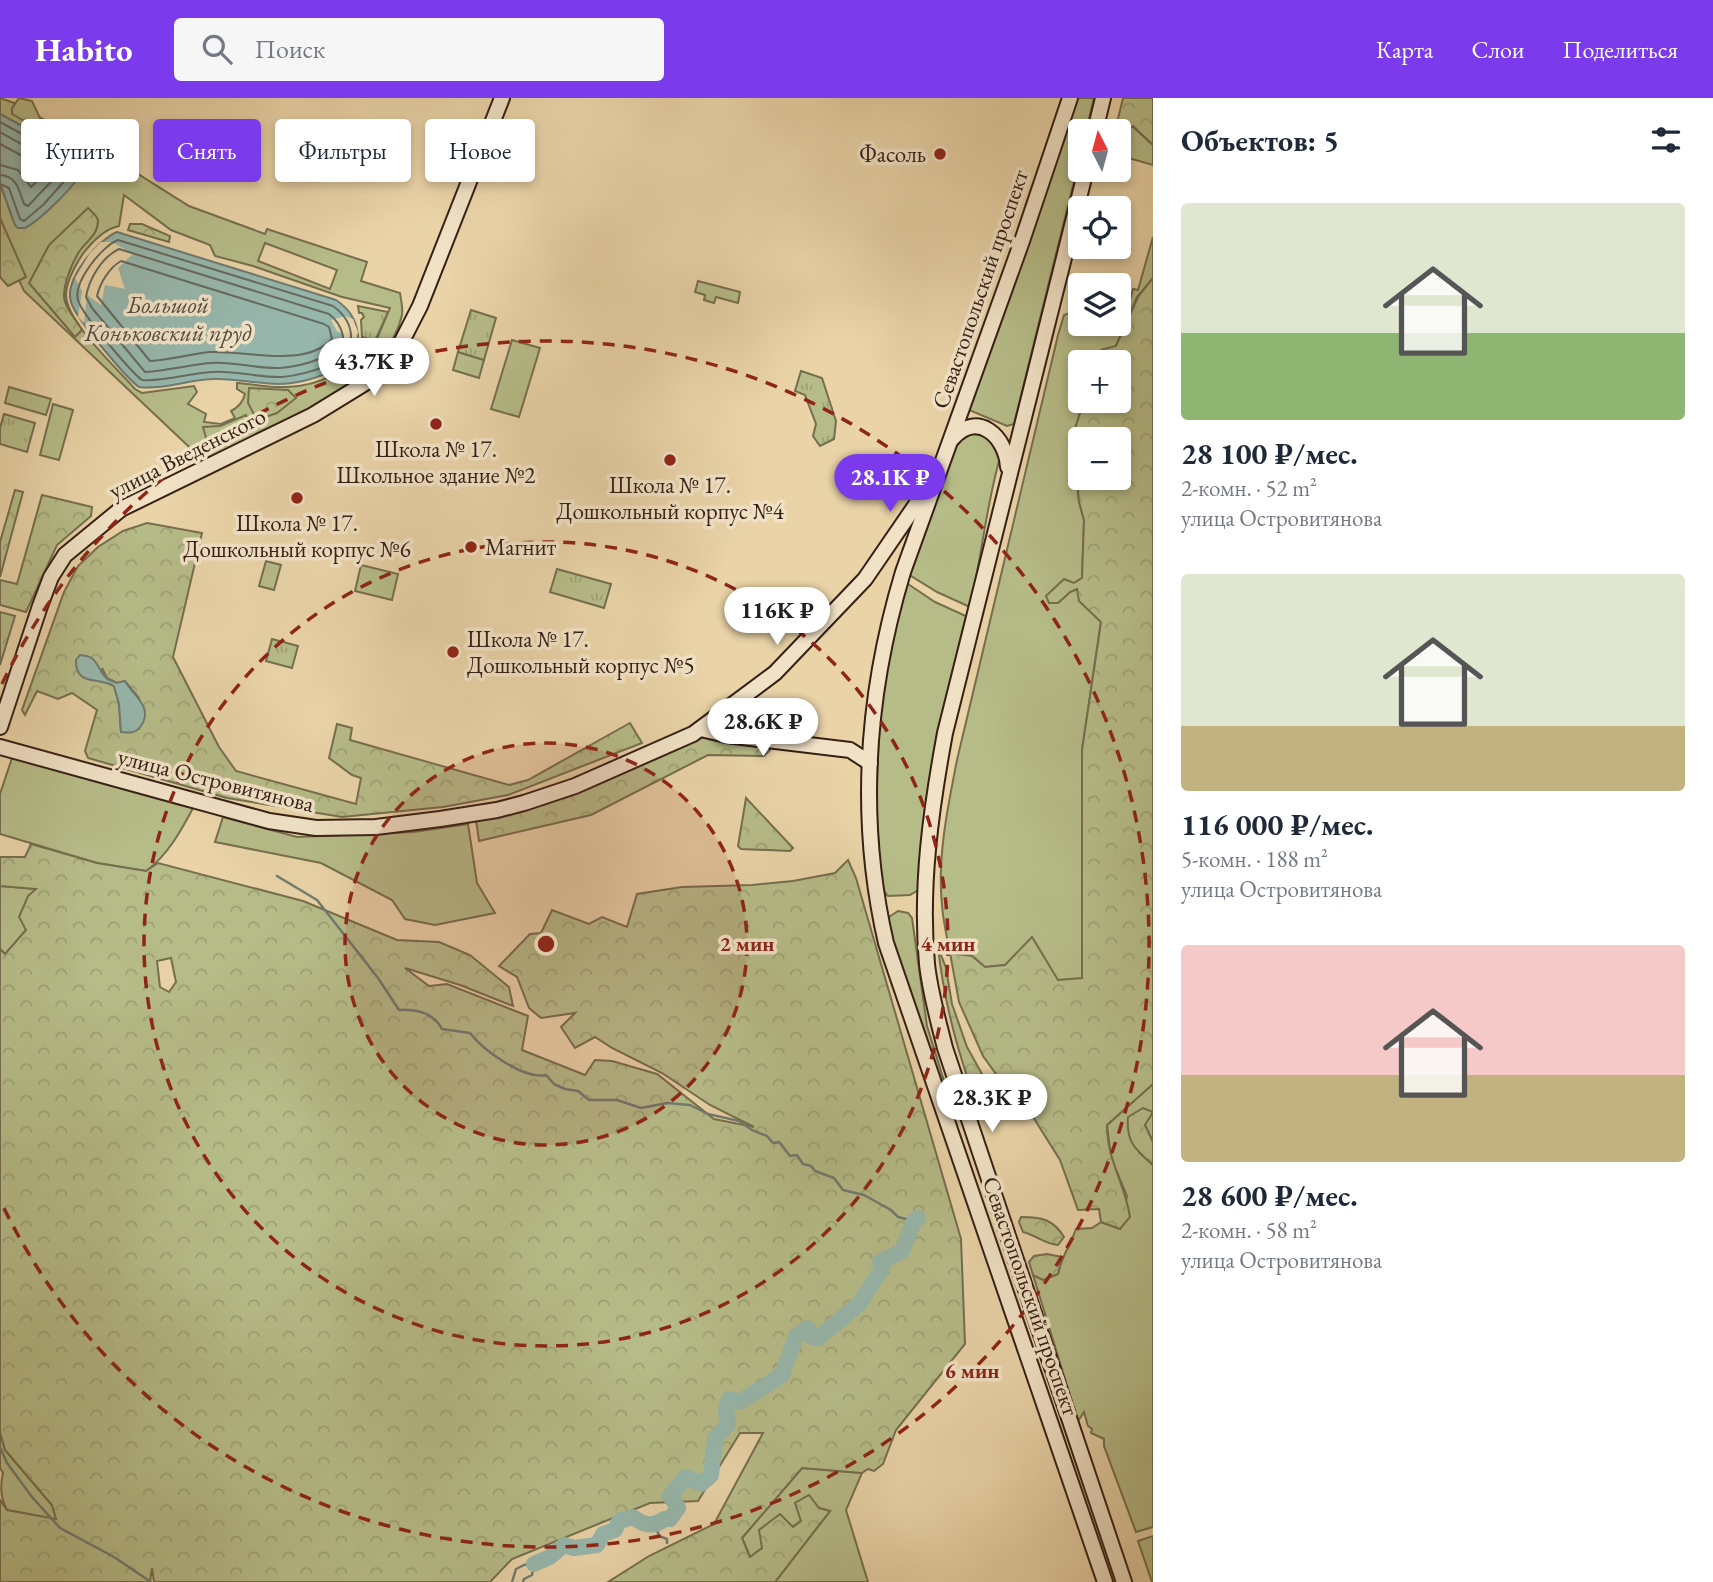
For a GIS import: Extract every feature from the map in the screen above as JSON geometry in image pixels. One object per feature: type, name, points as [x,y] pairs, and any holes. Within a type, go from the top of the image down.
[{"type":"main road","name":"улица Введенского","points":[[0,727],[51,577],[65,555],[121,509],[313,415],[370,380],[386,362],[401,343],[420,306],[502,98]]},
{"type":"main road","name":"Севастопольский проспект","points":[[1070,98],[1022,241],[903,572],[888,622],[873,706],[870,846],[877,904],[886,943],[1105,1582]]},
{"type":"main road","points":[[1098,119],[1103,98]]},
{"type":"main road","name":"Севастопольский проспект","points":[[1083,182],[945,733],[928,846],[925,926],[927,965],[945,1048],[1124,1582]]},
{"type":"main road","points":[[949,443],[961,430],[978,428],[992,432],[1000,439],[1005,450],[1008,475]]},
{"type":"main road","name":"улица Островитянова","points":[[0,747],[269,821],[316,828],[376,827],[497,810],[575,786],[701,729],[775,673],[865,579],[941,469]]},
{"type":"main road","points":[[701,729],[778,742],[831,746],[850,750],[870,762]]},
{"type":"green space","points":[[0,98],[43,119],[21,119],[21,125],[0,114]]},
{"type":"green space","points":[[19,98],[32,101],[40,119],[21,119],[12,114],[12,108]]},
{"type":"green space","points":[[1075,98],[1094,98],[1089,119],[1068,119],[1068,182],[1074,182],[1070,196],[1068,196],[1068,206],[1014,424],[1007,426],[969,410]]},
{"type":"green space","points":[[1123,98],[1153,98],[1153,145],[1133,126],[1131,128],[1131,119],[1118,119]]},
{"type":"green space","points":[[1131,127],[1153,145],[1153,165],[1131,159]]},
{"type":"green space","points":[[139,175],[189,206],[265,234],[267,229],[367,262],[361,281],[400,293],[402,315],[391,341],[373,365],[348,386],[289,421],[203,460],[24,291],[0,240],[0,183],[13,220],[30,225],[72,182],[139,182]],"holes":[[[124,195],[171,230],[210,245],[215,256],[253,266],[342,297],[390,308],[376,341],[362,339],[359,350],[344,368],[310,384],[281,387],[237,383],[237,389],[245,394],[244,397],[231,411],[235,418],[221,424],[204,422],[206,414],[188,404],[197,392],[194,386],[142,393],[135,389],[83,331],[68,306],[66,290],[82,255],[103,233],[119,226]],[[265,243],[337,270],[330,289],[258,261]]]},
{"type":"green space","points":[[88,208],[97,217],[98,226],[75,259],[64,290],[66,305],[82,330],[75,337],[29,283],[49,245]]},
{"type":"green space","points":[[0,218],[26,277],[8,286],[0,277]]},
{"type":"green space","points":[[130,224],[142,224],[170,236],[169,242],[128,230]]},
{"type":"green space","points":[[1153,237],[1153,278],[1137,297],[1131,311],[1133,289],[1138,290]]},
{"type":"green space","points":[[1153,278],[1153,1084],[1107,1125],[1110,1150],[1130,1217],[1120,1229],[1101,1222],[1099,1209],[1078,1210],[1060,1160],[1011,1082],[1001,1081],[983,1056],[959,1002],[950,953],[972,956],[985,967],[1005,965],[1032,937],[1058,980],[1082,978],[1082,750],[1101,622],[1079,601],[1077,589],[1058,603],[1049,603],[1046,596],[1064,579],[1074,583],[1082,578],[1084,520],[1078,490],[1131,490],[1131,427],[1076,427],[1080,413],[1131,413],[1131,350],[1101,350],[1116,346],[1120,336],[1131,336],[1131,313],[1138,297]]},
{"type":"green space","points":[[698,281],[740,292],[738,303],[716,297],[714,303],[704,300],[705,295],[695,292]]},
{"type":"green space","points":[[358,306],[388,312],[375,341],[362,337],[361,320],[364,317],[359,313]]},
{"type":"green space","points":[[471,310],[496,318],[484,360],[458,352]]},
{"type":"green space","points":[[1068,314],[1068,336],[1120,336],[1116,346],[1101,350],[1068,350],[1068,413],[1080,413],[1076,427],[1068,427],[1068,490],[1078,490],[1084,520],[1082,578],[1074,583],[1058,603],[1077,589],[1080,601],[1101,622],[1082,750],[1082,979],[1058,980],[1005,965],[985,967],[972,956],[950,953],[943,917],[941,869],[947,813],[957,760],[1064,315]]},
{"type":"green space","points":[[512,340],[540,348],[519,417],[491,409]]},
{"type":"green space","points":[[458,352],[484,360],[479,378],[453,370]]},
{"type":"green space","points":[[801,371],[822,378],[836,421],[834,439],[820,446],[813,436],[816,424],[805,395],[795,391]]},
{"type":"green space","points":[[9,387],[51,399],[46,415],[5,403]]},
{"type":"green space","points":[[249,388],[288,390],[296,398],[277,413],[257,420],[248,403]]},
{"type":"green space","points":[[53,404],[73,410],[59,460],[40,455]]},
{"type":"green space","points":[[4,414],[35,423],[27,452],[0,444],[0,428]]},
{"type":"green space","points":[[246,415],[251,427],[208,445],[203,427],[220,426]]},
{"type":"green space","points":[[971,433],[989,435],[1001,454],[970,607],[937,592],[908,574],[958,440]]},
{"type":"green space","points":[[15,490],[23,492],[0,577],[0,542]]},
{"type":"green space","points":[[42,495],[92,507],[91,516],[57,545],[26,612],[0,605],[0,580],[17,584]]},
{"type":"green space","points":[[147,523],[202,533],[173,657],[219,747],[236,771],[356,804],[361,778],[352,775],[329,758],[337,724],[352,728],[350,740],[509,785],[528,780],[630,723],[642,743],[508,795],[443,807],[342,817],[227,798],[88,758],[85,751],[97,710],[72,693],[58,699],[37,691],[25,715],[22,710],[64,592],[78,566],[98,547],[123,531]],"holes":[[[102,668],[107,678],[117,683],[125,681],[139,698],[139,729],[121,732],[119,704],[114,686],[104,681]]]},
{"type":"green space","points":[[266,561],[281,565],[274,590],[259,586]]},
{"type":"green space","points":[[361,565],[398,574],[392,600],[355,591]]},
{"type":"green space","points":[[557,569],[611,584],[604,608],[550,592]]},
{"type":"green space","points":[[905,582],[935,602],[966,616],[929,785],[920,889],[910,895],[888,896],[882,889],[876,810],[880,703]]},
{"type":"green space","points":[[0,612],[15,616],[0,665]]},
{"type":"green space","points":[[272,639],[298,646],[292,668],[266,661]]},
{"type":"green space","points":[[699,735],[771,746],[764,756],[708,755],[591,815],[479,841],[476,820],[570,796]]},
{"type":"green space","points":[[12,758],[193,808],[167,851],[146,871],[97,863],[0,834],[0,794]]},
{"type":"green space","points":[[746,798],[793,848],[790,851],[741,849],[738,846]]},
{"type":"green space","points":[[223,817],[297,837],[414,832],[468,824],[477,883],[495,913],[435,925],[405,919],[392,900],[321,863],[215,842]]},
{"type":"green space","points":[[31,844],[97,863],[146,871],[158,863],[303,901],[397,940],[439,942],[470,955],[509,987],[513,1006],[460,985],[405,968],[429,986],[447,984],[528,1016],[522,1050],[585,1075],[595,1060],[612,1061],[657,1074],[714,1119],[754,1127],[710,1105],[662,1073],[595,1037],[575,1048],[561,1027],[575,1013],[541,1018],[529,1008],[517,977],[499,966],[530,934],[541,933],[552,910],[589,924],[602,917],[627,927],[637,894],[682,887],[793,881],[835,873],[848,860],[856,878],[961,1239],[965,1344],[896,1430],[883,1464],[874,1471],[868,1469],[862,1473],[802,1468],[742,1538],[750,1557],[762,1548],[759,1530],[780,1514],[793,1527],[801,1521],[795,1503],[809,1495],[819,1508],[830,1511],[775,1582],[608,1582],[649,1556],[714,1524],[763,1433],[740,1433],[698,1501],[650,1503],[512,1559],[490,1582],[154,1582],[152,1568],[150,1582],[0,1582],[0,1500],[7,1510],[56,1519],[52,1505],[5,1450],[0,1432],[0,949],[5,954],[26,930],[19,917],[28,896],[36,889],[0,886],[0,857],[25,857]],"holes":[[[171,958],[176,982],[169,992],[160,987],[157,961]]]},
{"type":"green space","points":[[0,886],[37,889],[26,930],[5,955],[0,949]]},
{"type":"green space","points":[[898,911],[908,913],[912,918],[927,1026],[949,1097],[946,1098],[888,926],[889,917]]},
{"type":"green space","points":[[938,947],[946,968],[952,1004],[967,1047],[982,1074],[968,1079],[949,1014]]},
{"type":"green space","points":[[1153,1084],[1153,1142],[1145,1125],[1144,1109],[1139,1152],[1153,1165],[1153,1527],[1136,1532],[1104,1446],[1104,1439],[1091,1433],[1092,1429],[1088,1426],[1084,1412],[1078,1421],[1033,1275],[1043,1280],[1058,1274],[1076,1229],[1092,1228],[1101,1222],[1120,1229],[1127,1196],[1111,1158],[1107,1125]]},
{"type":"green space","points":[[1143,1108],[1153,1112],[1145,1125],[1153,1142],[1153,1165],[1130,1139],[1128,1117]]},
{"type":"green space","points":[[1021,1217],[1046,1220],[1064,1237],[1058,1245],[1023,1232],[1019,1222]]},
{"type":"green space","points":[[1047,1254],[1062,1257],[1058,1274],[1043,1280],[1033,1275],[1029,1262],[1034,1256]]},
{"type":"green space","points":[[0,1432],[5,1450],[52,1505],[57,1520],[7,1510],[1,1492],[3,1473],[0,1468]]},
{"type":"green space","points":[[802,1468],[862,1473],[846,1510],[868,1582],[775,1582],[830,1511],[819,1508],[750,1557],[742,1538]]},
{"type":"green space","points":[[1153,1536],[1153,1582],[1152,1582],[1138,1541]]},
{"type":"water","points":[[0,114],[21,125],[21,182],[74,182],[50,209],[25,228],[15,225],[0,183]]},
{"type":"water","name":"Большой Коньковский пруд","points":[[117,232],[336,300],[354,319],[358,335],[357,347],[342,365],[303,381],[279,384],[214,379],[139,387],[102,347],[71,302],[73,282],[84,261],[101,243]]},
{"type":"water","points":[[80,655],[94,660],[107,679],[117,683],[125,681],[144,707],[141,726],[129,733],[121,732],[119,704],[114,686],[79,674],[76,660]]},
{"type":"pier","points":[[101,242],[112,242],[133,254],[118,268],[125,289],[105,285],[101,305],[87,295],[84,323],[78,317],[82,291],[75,278],[90,253]]},
{"type":"pier","points":[[345,316],[353,319],[358,332],[356,340],[345,346],[343,334],[337,331],[331,320]]},
{"type":"waterway","points":[[277,876],[317,900],[378,978],[399,1010],[424,1013],[434,1019],[442,1029],[470,1033],[505,1062],[527,1073],[546,1075],[554,1084],[578,1091],[589,1100],[617,1100],[641,1108],[667,1103],[690,1105],[708,1114],[739,1121],[767,1136],[773,1143],[779,1142],[790,1156],[797,1155],[803,1164],[834,1178],[843,1190],[864,1195],[898,1217],[914,1221]]},
{"type":"waterway","points":[[534,1564],[550,1557],[564,1545],[574,1548],[597,1545],[603,1534],[615,1530],[619,1521],[633,1517],[645,1524],[652,1524],[670,1519],[678,1508],[670,1496],[686,1477],[701,1484],[711,1475],[715,1438],[728,1424],[726,1410],[729,1399],[740,1402],[782,1375],[796,1336],[808,1328],[812,1337],[818,1338],[860,1303],[882,1268],[880,1262],[902,1251],[914,1221],[918,1218]]},
{"type":"waterway","points":[[0,1447],[7,1463],[32,1497],[60,1528],[114,1557],[151,1582]]},
{"type":"waterway","points":[[660,1523],[656,1527],[659,1536],[667,1539],[667,1543]]},
{"type":"waterway","points":[[512,1582],[516,1569],[534,1564],[532,1575],[523,1582]]},
{"type":"place","name":"Фасоль","points":[[940,154]]},
{"type":"place","name":"Школа № 17. Школьное здание №2","points":[[436,424]]},
{"type":"place","name":"Школа № 17. Дошкольный корпус №4","points":[[670,460]]},
{"type":"place","name":"Школа № 17. Дошкольный корпус №6","points":[[297,498]]},
{"type":"place","name":"Магнит","points":[[471,547]]},
{"type":"place","name":"Школа № 17. Дошкольный корпус №5","points":[[453,652]]}]
